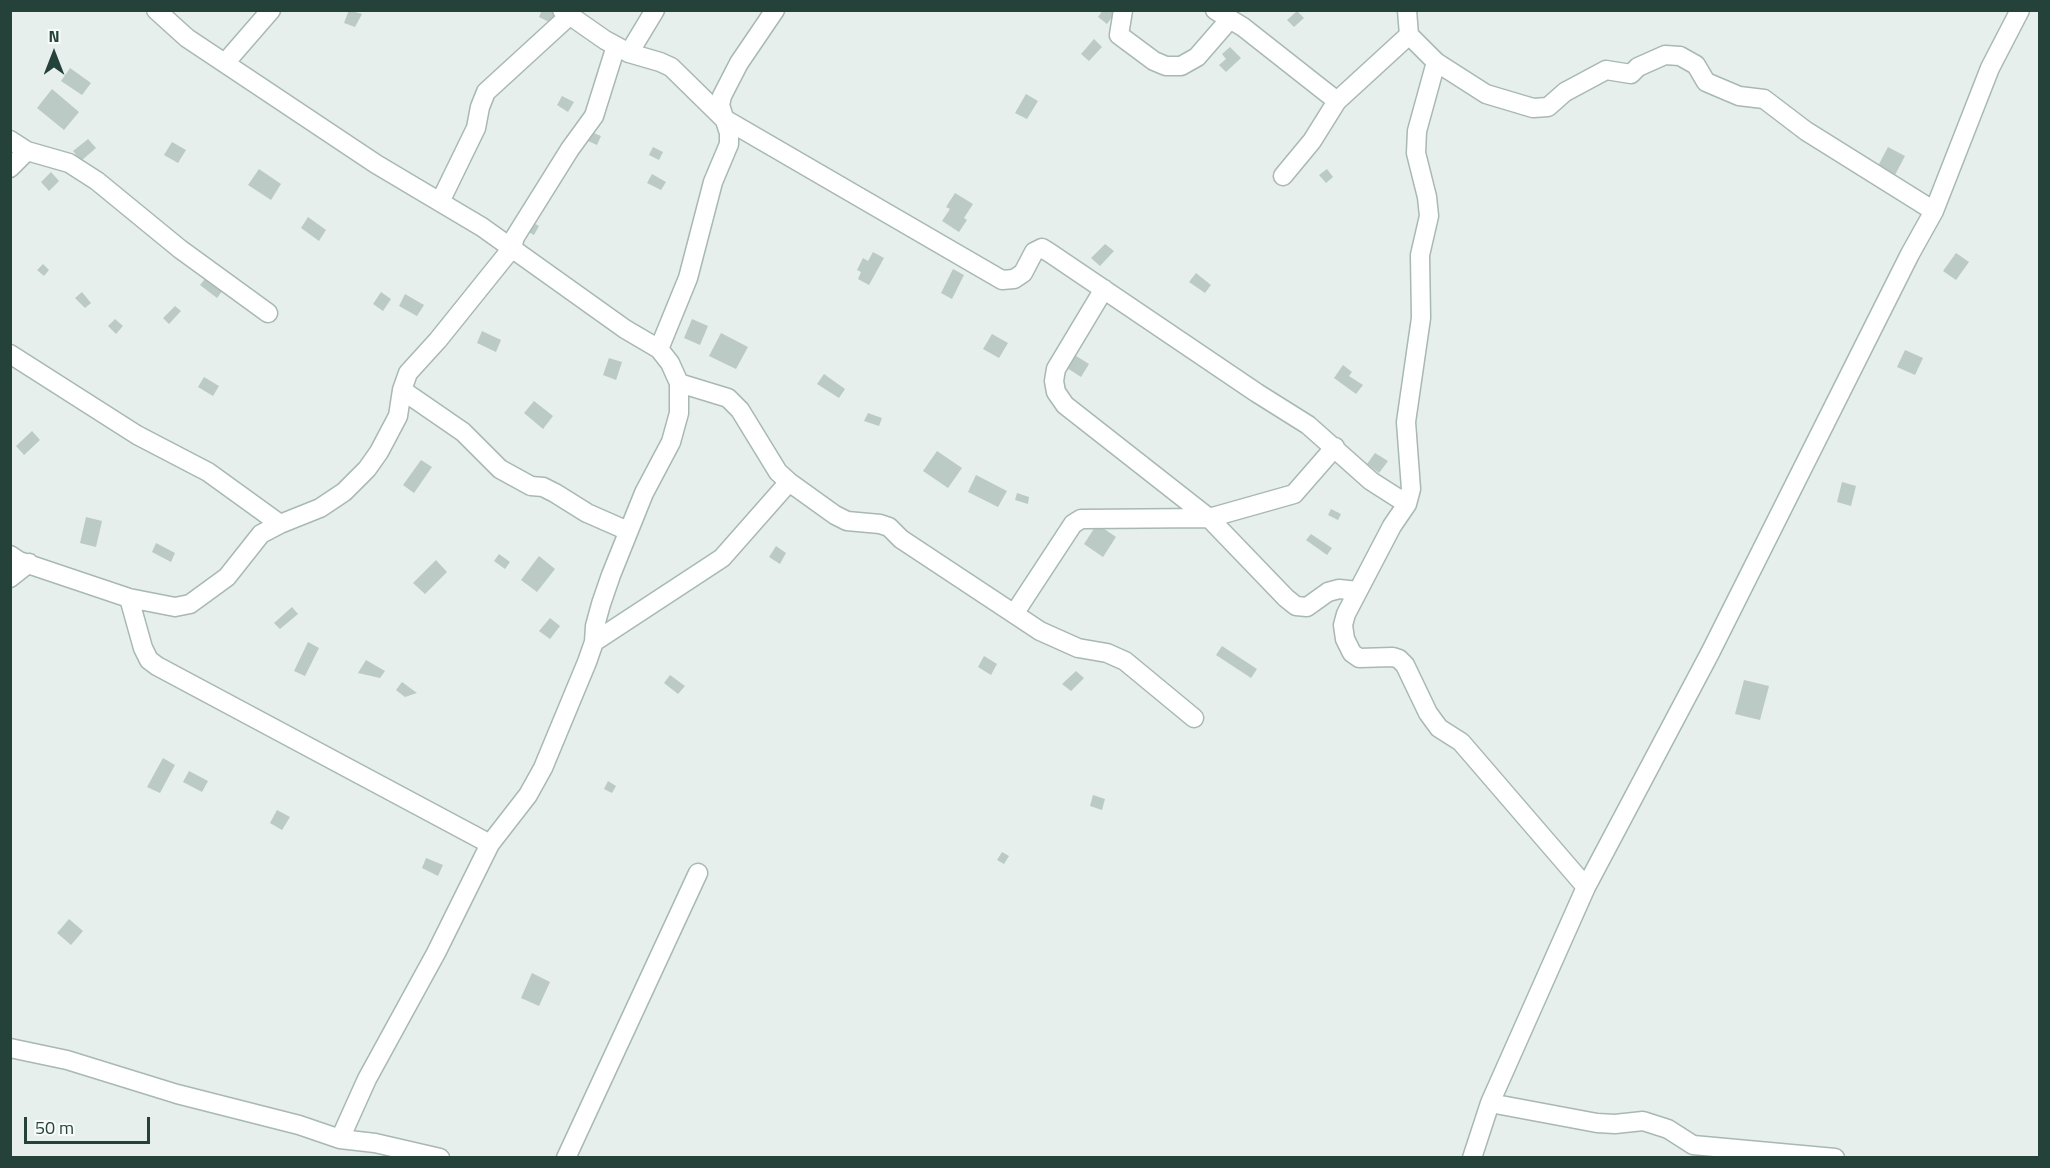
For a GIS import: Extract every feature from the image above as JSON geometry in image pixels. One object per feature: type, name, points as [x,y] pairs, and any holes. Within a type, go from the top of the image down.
[{"type":"street","points":[[156,10],[187,38],[376,164],[482,227],[625,329],[659,349],[670,363],[679,383],[679,413],[671,442],[644,493],[628,531],[601,604],[595,626],[594,642],[587,662],[543,768],[528,795],[490,844],[368,1079],[340,1139]]},
{"type":"street","points":[[225,63],[271,10]]},
{"type":"street","points":[[10,555],[19,561],[129,598],[176,607],[190,604],[227,577],[261,534],[320,508],[344,492],[367,469],[398,417],[402,390],[408,373],[438,340],[512,248],[521,227],[570,149],[594,116],[622,50],[655,10]]},
{"type":"street","points":[[659,349],[688,278],[713,182],[729,144],[729,133],[720,105],[739,63],[775,10]]},
{"type":"street","points":[[1123,10],[1119,35],[1154,61],[1166,66],[1181,66],[1197,57],[1222,15],[1244,27],[1337,101]]},
{"type":"street","points":[[1407,10],[1409,35],[1436,62],[1486,94],[1533,108],[1548,107],[1565,92],[1606,70],[1631,74],[1638,67],[1665,55],[1680,56],[1696,65],[1706,82],[1739,96],[1764,99],[1806,131],[1934,211]]},
{"type":"street","points":[[1472,1158],[1490,1103],[1586,887],[1710,653],[1910,254],[1934,211],[1990,68],[2020,10]]},
{"type":"street","points":[[440,202],[476,128],[486,92],[566,13],[622,50],[671,67],[723,117],[1002,280],[1014,279],[1023,273],[1034,252],[1042,248],[1257,393],[1308,424],[1371,481],[1407,504]]},
{"type":"street","points":[[1283,176],[1311,141],[1337,101],[1409,35]]},
{"type":"street","points":[[1436,62],[1417,131],[1416,153],[1427,197],[1429,216],[1420,255],[1421,318],[1406,422],[1411,489],[1407,504],[1392,526],[1342,625],[1345,639],[1352,653],[1359,658],[1393,657],[1405,665],[1428,713],[1438,728],[1461,742],[1586,887]]},
{"type":"street","points":[[10,140],[27,151],[69,163],[97,181],[180,249],[268,314]]},
{"type":"street","points":[[10,168],[27,151]]},
{"type":"street","points":[[1104,289],[1056,369],[1054,381],[1056,392],[1065,405],[1209,518],[1296,606],[1307,607],[1328,592],[1339,589],[1358,591]]},
{"type":"street","points":[[10,354],[137,435],[207,472],[280,524]]},
{"type":"street","points":[[679,383],[728,398],[740,410],[778,472],[835,515],[847,521],[889,527],[901,539],[1040,631],[1078,648],[1107,653],[1125,661],[1194,718]]},
{"type":"street","points":[[402,390],[463,432],[500,469],[531,486],[555,493],[587,513],[628,531]]},
{"type":"street","points":[[1014,614],[1073,524],[1081,519],[1209,518],[1294,494],[1335,447]]},
{"type":"street","points":[[594,642],[722,558],[789,482]]},
{"type":"street","points":[[10,578],[29,563]]},
{"type":"street","points":[[129,598],[143,648],[149,660],[157,666],[490,844]]},
{"type":"street","points":[[566,1158],[698,873]]},
{"type":"street","points":[[10,1048],[66,1060],[177,1094],[299,1125],[378,1150],[440,1158]]},
{"type":"street","points":[[1490,1103],[1597,1123],[1643,1121],[1668,1129],[1693,1145],[1835,1158]]},
{"type":"building","points":[[349,10],[362,14],[355,27],[344,23]]},
{"type":"building","points":[[542,10],[552,10],[561,15],[555,25],[539,17]]},
{"type":"building","points":[[1103,10],[1117,10],[1107,24],[1098,17]]},
{"type":"building","points":[[1297,11],[1304,18],[1294,27],[1287,20]]},
{"type":"building","points":[[1094,39],[1102,47],[1089,61],[1081,54]]},
{"type":"building","points":[[1230,47],[1241,58],[1226,72],[1219,65],[1226,59],[1222,54]]},
{"type":"building","points":[[70,68],[91,83],[82,95],[61,81]]},
{"type":"building","points":[[52,89],[79,112],[64,130],[37,108]]},
{"type":"building","points":[[1026,94],[1038,101],[1027,119],[1015,113]]},
{"type":"building","points":[[562,96],[574,102],[568,112],[557,105]]},
{"type":"building","points":[[589,131],[601,136],[597,145],[586,140]]},
{"type":"building","points":[[88,139],[96,148],[81,161],[73,151]]},
{"type":"building","points":[[172,142],[186,150],[178,163],[164,155]]},
{"type":"building","points":[[653,147],[663,152],[659,160],[649,155]]},
{"type":"building","points":[[1888,147],[1905,156],[1895,175],[1878,166]]},
{"type":"building","points":[[259,169],[281,184],[271,200],[248,185]]},
{"type":"building","points":[[1327,169],[1333,177],[1326,183],[1319,175]]},
{"type":"building","points":[[51,172],[59,181],[49,191],[41,182]]},
{"type":"building","points":[[652,174],[666,182],[661,190],[647,183]]},
{"type":"building","points":[[955,193],[973,204],[959,232],[942,221],[950,209],[946,207]]},
{"type":"building","points":[[308,217],[326,230],[319,241],[301,228]]},
{"type":"building","points":[[530,221],[539,226],[534,235],[525,230]]},
{"type":"building","points":[[1105,244],[1114,251],[1100,266],[1091,258]]},
{"type":"building","points":[[873,252],[884,258],[869,285],[858,279],[861,272],[857,270],[863,258],[868,261]]},
{"type":"building","points":[[1956,253],[1969,262],[1956,280],[1943,271]]},
{"type":"building","points":[[43,264],[49,270],[44,276],[37,270]]},
{"type":"building","points":[[953,269],[964,275],[952,299],[941,293]]},
{"type":"building","points":[[1196,273],[1211,285],[1205,293],[1189,282]]},
{"type":"building","points":[[209,274],[226,286],[217,298],[200,285]]},
{"type":"building","points":[[82,292],[91,303],[85,308],[75,298]]},
{"type":"building","points":[[381,292],[391,299],[383,311],[373,304]]},
{"type":"building","points":[[405,294],[424,305],[417,316],[399,306]]},
{"type":"building","points":[[175,306],[181,311],[169,324],[163,318]]},
{"type":"building","points":[[115,319],[123,326],[116,334],[108,326]]},
{"type":"building","points":[[692,319],[708,326],[700,345],[684,338]]},
{"type":"building","points":[[482,331],[501,340],[496,352],[477,343]]},
{"type":"building","points":[[721,333],[748,347],[736,369],[709,356]]},
{"type":"building","points":[[992,334],[1008,343],[999,358],[983,349]]},
{"type":"building","points":[[1905,350],[1923,358],[1915,375],[1897,367]]},
{"type":"building","points":[[1073,354],[1089,364],[1081,377],[1064,366]]},
{"type":"building","points":[[609,358],[622,362],[616,380],[603,375]]},
{"type":"building","points":[[1343,365],[1352,372],[1349,376],[1363,385],[1356,394],[1334,378]]},
{"type":"building","points":[[824,374],[845,389],[839,398],[817,384]]},
{"type":"building","points":[[204,377],[219,386],[213,396],[198,387]]},
{"type":"building","points":[[534,401],[553,416],[543,429],[524,413]]},
{"type":"building","points":[[868,413],[882,418],[879,426],[864,421]]},
{"type":"building","points":[[32,431],[40,440],[24,455],[16,446]]},
{"type":"building","points":[[937,451],[962,468],[948,488],[923,471]]},
{"type":"building","points":[[1375,453],[1388,461],[1379,473],[1367,464]]},
{"type":"building","points":[[421,460],[432,467],[414,493],[403,485]]},
{"type":"building","points":[[976,475],[1007,491],[998,507],[968,492]]},
{"type":"building","points":[[1842,482],[1856,486],[1851,506],[1837,502]]},
{"type":"building","points":[[1017,493],[1029,497],[1028,504],[1015,500]]},
{"type":"building","points":[[1331,509],[1341,514],[1338,520],[1328,515]]},
{"type":"building","points":[[86,517],[102,521],[96,547],[80,543]]},
{"type":"building","points":[[1097,524],[1116,537],[1103,557],[1084,544]]},
{"type":"building","points":[[1311,534],[1332,548],[1327,555],[1306,540]]},
{"type":"building","points":[[156,543],[175,553],[171,562],[152,552]]},
{"type":"building","points":[[776,546],[786,553],[780,564],[769,557]]},
{"type":"building","points":[[499,554],[510,562],[505,569],[494,561]]},
{"type":"building","points":[[539,556],[555,569],[537,592],[521,580]]},
{"type":"building","points":[[436,560],[447,572],[425,594],[413,583]]},
{"type":"building","points":[[292,607],[298,614],[280,629],[274,623]]},
{"type":"building","points":[[550,618],[560,626],[550,639],[539,631]]},
{"type":"building","points":[[308,642],[319,648],[305,676],[294,671]]},
{"type":"building","points":[[1222,646],[1257,669],[1251,678],[1216,655]]},
{"type":"building","points":[[984,656],[997,664],[991,675],[978,667]]},
{"type":"building","points":[[366,660],[385,671],[380,678],[358,673]]},
{"type":"building","points":[[1076,671],[1084,678],[1071,691],[1062,684]]},
{"type":"building","points":[[670,675],[685,686],[678,694],[664,683]]},
{"type":"building","points":[[1744,680],[1769,686],[1760,720],[1735,714]]},
{"type":"building","points":[[402,682],[417,693],[405,697],[396,690]]},
{"type":"building","points":[[163,758],[175,765],[160,793],[147,787]]},
{"type":"building","points":[[189,771],[208,781],[202,792],[183,782]]},
{"type":"building","points":[[608,781],[616,786],[612,793],[604,789]]},
{"type":"building","points":[[1093,795],[1105,799],[1102,810],[1090,806]]},
{"type":"building","points":[[277,810],[290,817],[282,830],[270,823]]},
{"type":"building","points":[[1002,852],[1009,856],[1004,864],[997,860]]},
{"type":"building","points":[[426,858],[443,865],[438,876],[422,868]]},
{"type":"building","points":[[69,919],[83,931],[71,945],[57,933]]},
{"type":"building","points":[[532,973],[550,982],[539,1006],[521,998]]}]
